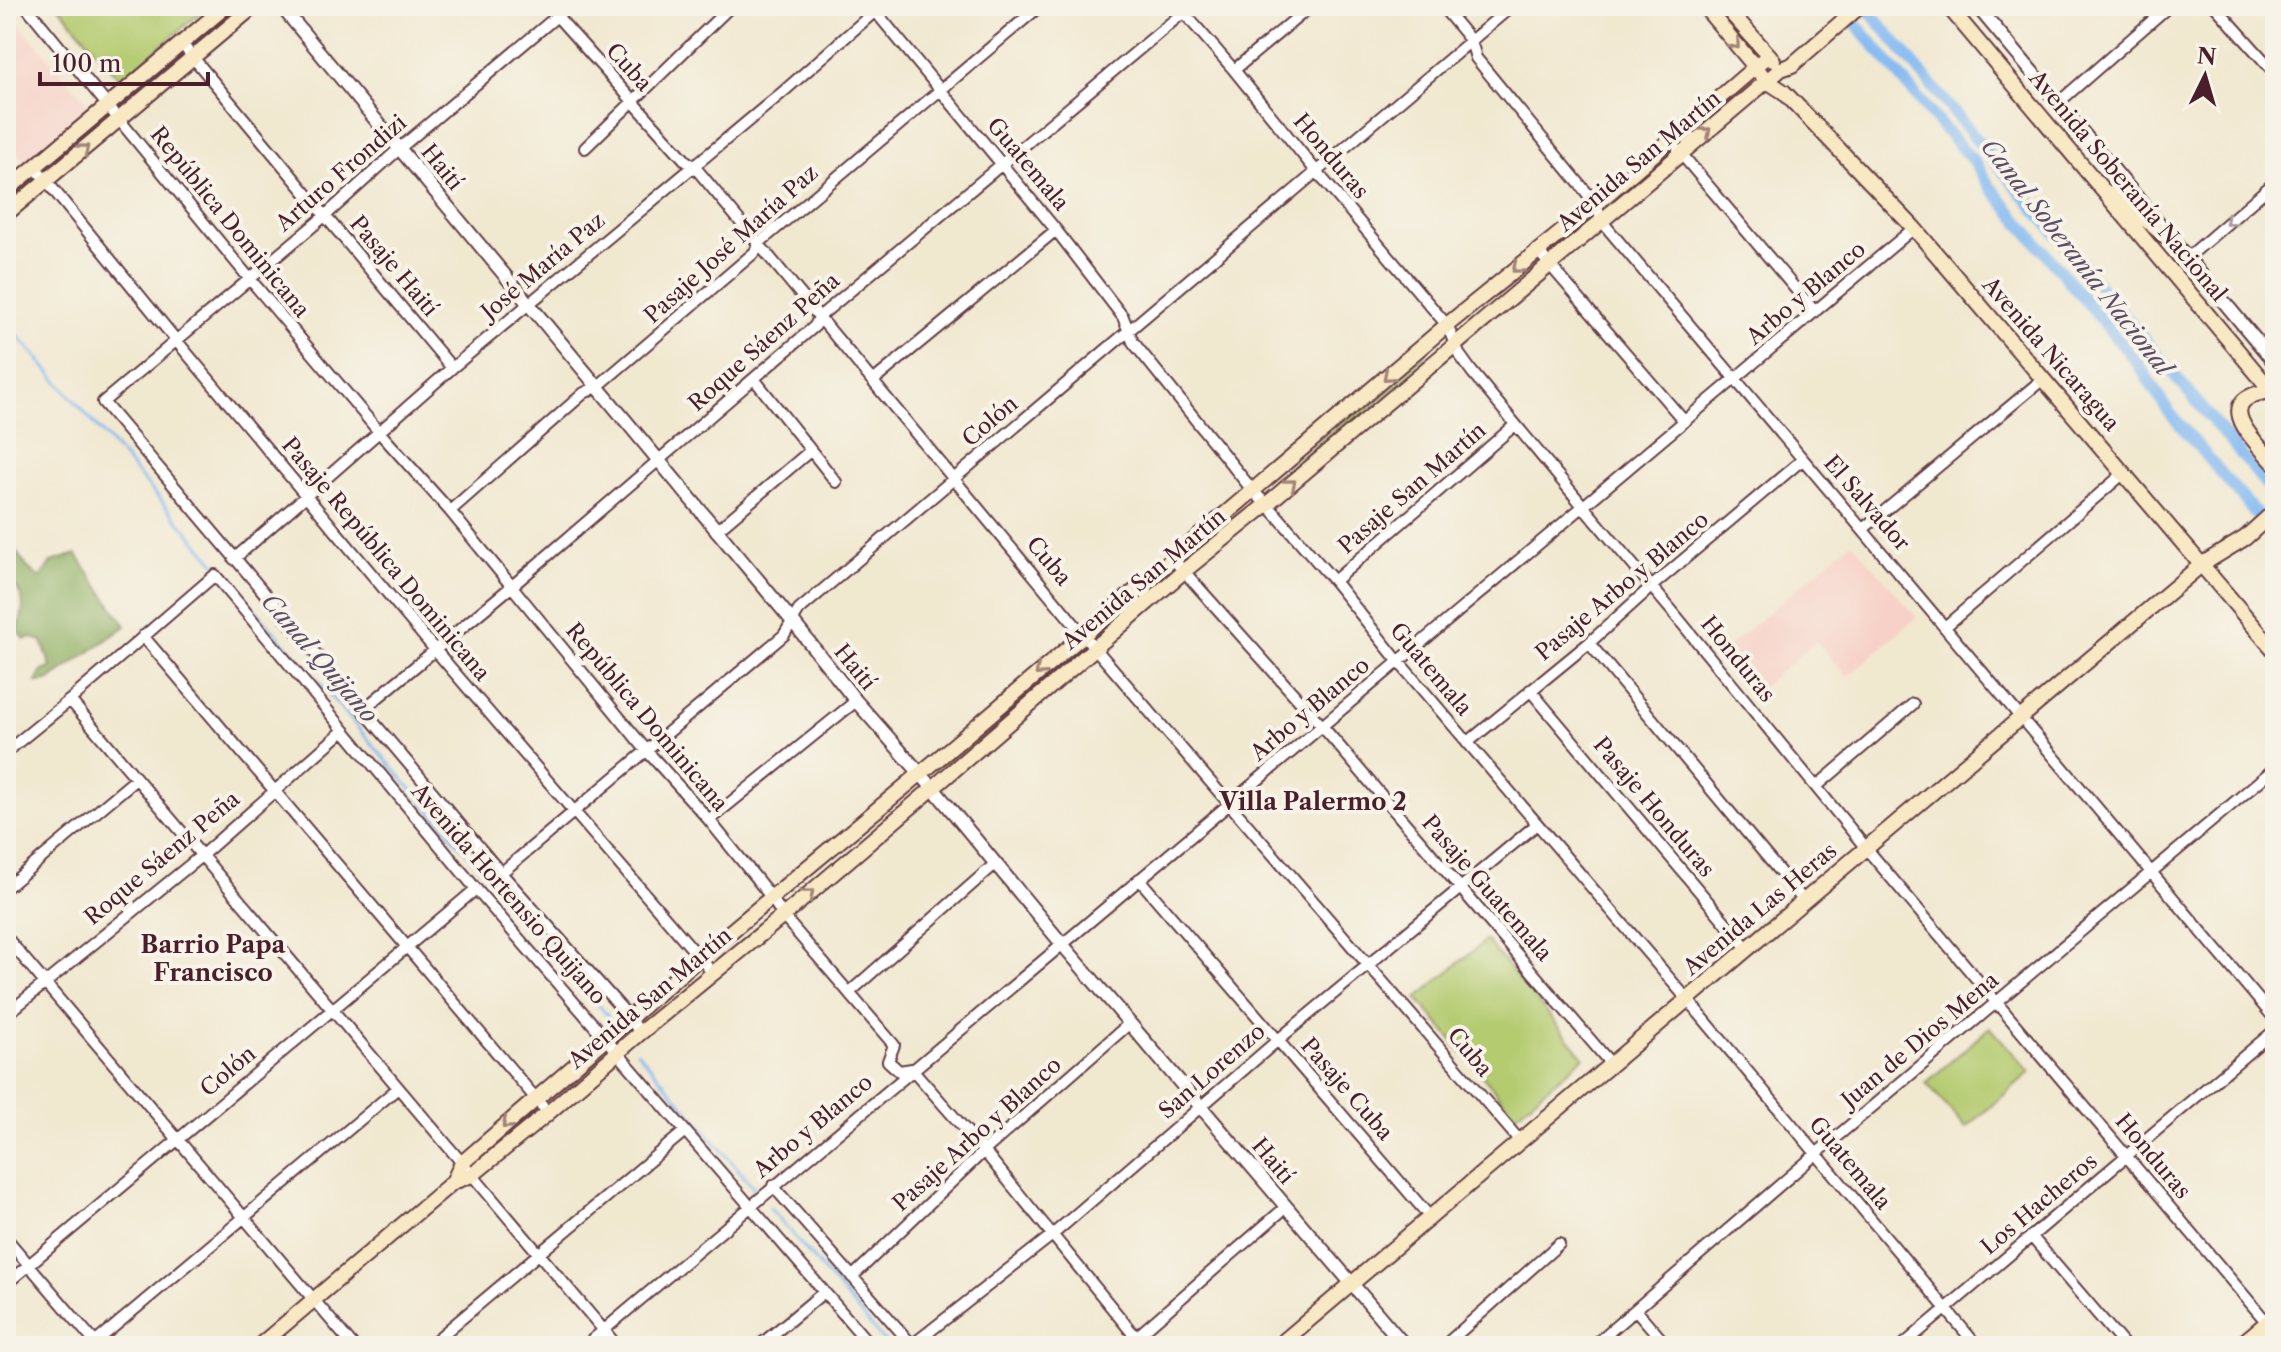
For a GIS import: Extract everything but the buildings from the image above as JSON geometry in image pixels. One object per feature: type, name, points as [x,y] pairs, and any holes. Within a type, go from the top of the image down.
[{"type":"main road","points":[[6,191],[226,6]]},
{"type":"main road","points":[[6,214],[254,6]]},
{"type":"main road","name":"Avenida Nicaragua","points":[[1704,6],[1767,81],[1784,92],[1914,228],[2275,651]]},
{"type":"main road","points":[[1725,6],[1781,69],[1784,92]]},
{"type":"main road","name":"Avenida San Martín","points":[[259,1346],[453,1182],[472,1175],[548,1113],[712,972],[783,916],[1184,571],[1860,6]]},
{"type":"main road","name":"Avenida Soberanía Nacional","points":[[1948,6],[2273,393]]},
{"type":"main road","name":"Avenida San Martín","points":[[453,1182],[462,1163],[699,958],[1769,55]]},
{"type":"main road","points":[[2083,167],[2172,242]]},
{"type":"main road","points":[[2273,393],[2255,393],[2245,399],[2239,410],[2240,421],[2246,431],[2275,464]]},
{"type":"main road","name":"Avenida Las Heras","points":[[1278,1346],[2201,565],[2245,538],[2275,511]]},
{"type":"main road","points":[[2239,1346],[2272,1324]]},
{"type":"street","name":"República Dominicana","points":[[26,6],[249,278],[450,511],[646,750],[709,820],[783,916],[894,1045],[888,1061],[899,1071],[912,1069],[984,1151],[1140,1342]]},
{"type":"street","name":"Haití","points":[[281,6],[856,701],[1405,1346]]},
{"type":"street","name":"Cuba","points":[[548,6],[686,161],[694,166],[1084,633],[1520,1141]]},
{"type":"street","name":"Arturo Frondizi","points":[[103,402],[569,6]]},
{"type":"street","points":[[585,148],[731,6]]},
{"type":"street","name":"Pasaje José María Paz","points":[[450,511],[584,393],[597,387],[755,252],[759,243],[1040,6]]},
{"type":"street","points":[[1234,70],[1311,6]]},
{"type":"street","name":"El Salvador","points":[[1442,6],[1471,41],[1476,58],[1596,204],[1602,221],[2275,1019]]},
{"type":"street","name":"Colón","points":[[501,873],[784,635],[799,610],[954,477],[1512,6]]},
{"type":"street","name":"Avenida Soberanía Nacional","points":[[1977,6],[2275,363]]},
{"type":"street","points":[[2058,103],[2169,6]]},
{"type":"street","points":[[2215,6],[2275,73]]},
{"type":"street","name":"Guatemala","points":[[876,8],[1056,230],[1123,317],[1133,342],[1253,491],[1334,581],[1398,661],[1687,999],[1977,1346]]},
{"type":"street","name":"José María Paz","points":[[234,559],[452,368],[784,91],[876,8]]},
{"type":"street","name":"Honduras","points":[[1184,8],[1316,171],[1447,325],[1455,346],[1472,372],[1515,425],[1866,848],[2272,1324]]},
{"type":"street","name":"Roque Sáenz Peña","points":[[364,709],[755,380],[815,326],[819,317],[1184,8]]},
{"type":"street","name":"Pasaje Haití","points":[[181,43],[452,368]]},
{"type":"street","points":[[1670,139],[1815,312]]},
{"type":"street","name":"Pasaje República Dominicana","points":[[35,167],[436,651],[712,972]]},
{"type":"street","points":[[2186,259],[2275,182]]},
{"type":"street","name":"Arbo y Blanco","points":[[585,1346],[1914,228]]},
{"type":"street","points":[[873,381],[1056,230]]},
{"type":"street","points":[[1538,251],[1684,421]]},
{"type":"street","points":[[1863,529],[2043,379]]},
{"type":"street","points":[[755,380],[836,482]]},
{"type":"street","name":"Avenida Hortensio Quijano","points":[[103,402],[640,1033]]},
{"type":"street","name":"Pasaje San Martín","points":[[1334,581],[1515,425]]},
{"type":"street","points":[[716,531],[810,451]]},
{"type":"street","name":"Pasaje Arbo y Blanco","points":[[1467,743],[1802,460]]},
{"type":"street","points":[[1946,626],[2124,473]]},
{"type":"street","name":"Pasaje Guatemala","points":[[1173,559],[1322,726],[1611,1064]]},
{"type":"street","name":"Avenida Hortensio Quijano","points":[[143,636],[215,575],[476,889],[871,1346]]},
{"type":"street","points":[[6,752],[143,636],[548,1113]]},
{"type":"street","points":[[1589,643],[1804,901]]},
{"type":"street","name":"Pasaje Honduras","points":[[1530,690],[1747,948]]},
{"type":"street","points":[[70,700],[617,1346]]},
{"type":"street","points":[[709,820],[856,701]]},
{"type":"street","points":[[1817,786],[1913,704]]},
{"type":"street","name":"Roque Sáenz Peña","points":[[6,1015],[201,856],[343,731]]},
{"type":"street","name":"Juan de Dios Mena","points":[[1593,1346],[2275,768]]},
{"type":"street","points":[[6,888],[136,779]]},
{"type":"street","name":"San Lorenzo","points":[[912,1346],[1051,1236],[1278,1040],[1536,825]]},
{"type":"street","points":[[850,992],[995,864]]},
{"type":"street","name":"Pasaje Cuba","points":[[1139,879],[1430,1217]]},
{"type":"street","name":"Colón","points":[[6,1284],[476,889]]},
{"type":"street","points":[[6,937],[353,1346]]},
{"type":"street","name":"Pasaje Arbo y Blanco","points":[[852,1277],[984,1151],[1130,1023]]},
{"type":"street","name":"Los Hacheros","points":[[1902,1346],[2275,1030]]},
{"type":"street","points":[[6,1238],[95,1345],[398,1088]]},
{"type":"street","points":[[429,1346],[685,1131]]},
{"type":"street","points":[[773,1186],[912,1346]]},
{"type":"street","points":[[1126,1346],[1140,1342],[1286,1207]]},
{"type":"street","points":[[2031,1236],[2125,1346]]},
{"type":"street","points":[[1444,1346],[1559,1244]]},
{"type":"street","points":[[759,1346],[824,1292]]},
{"type":"street","points":[[1636,1310],[1667,1346]]},
{"type":"shaded area","points":[[6,9],[90,106],[25,162],[6,140]]},
{"type":"shaded area","points":[[1852,542],[1917,617],[1847,677],[1816,641],[1757,691],[1723,651]]},
{"type":"green space","points":[[58,6],[208,6],[121,80]]},
{"type":"green space","points":[[1425,355],[1426,361],[1278,487],[1272,485],[1272,481]]},
{"type":"green space","points":[[6,546],[12,546],[28,568],[40,578],[51,562],[76,554],[126,626],[48,681],[36,682],[42,671],[51,668],[42,641],[30,637],[25,639],[18,631],[23,604],[15,586],[6,579]]},
{"type":"green space","points":[[1080,647],[1081,652],[945,770],[940,769],[940,765]]},
{"type":"green space","points":[[1486,940],[1584,1057],[1515,1115],[1417,998]]},
{"type":"green space","points":[[1990,1027],[2030,1072],[1966,1128],[1926,1083]]},
{"type":"waterway","name":"Canal Soberanía Nacional","points":[[1841,6],[1976,164],[1988,184],[2138,364],[2169,412],[2275,536]]},
{"type":"waterway","points":[[1865,6],[2275,495]]},
{"type":"waterway","name":"Canal Quijano","points":[[6,322],[608,1016]]},
{"type":"waterway","name":"Canal Quijano","points":[[637,1051],[754,1188]]},
{"type":"waterway","name":"Canal Quijano","points":[[770,1208],[888,1346]]},
{"type":"district","name":"Villa Palermo 2","points":[[1313,801]]},
{"type":"district","name":"Barrio Papa Francisco","points":[[213,958]]}]
